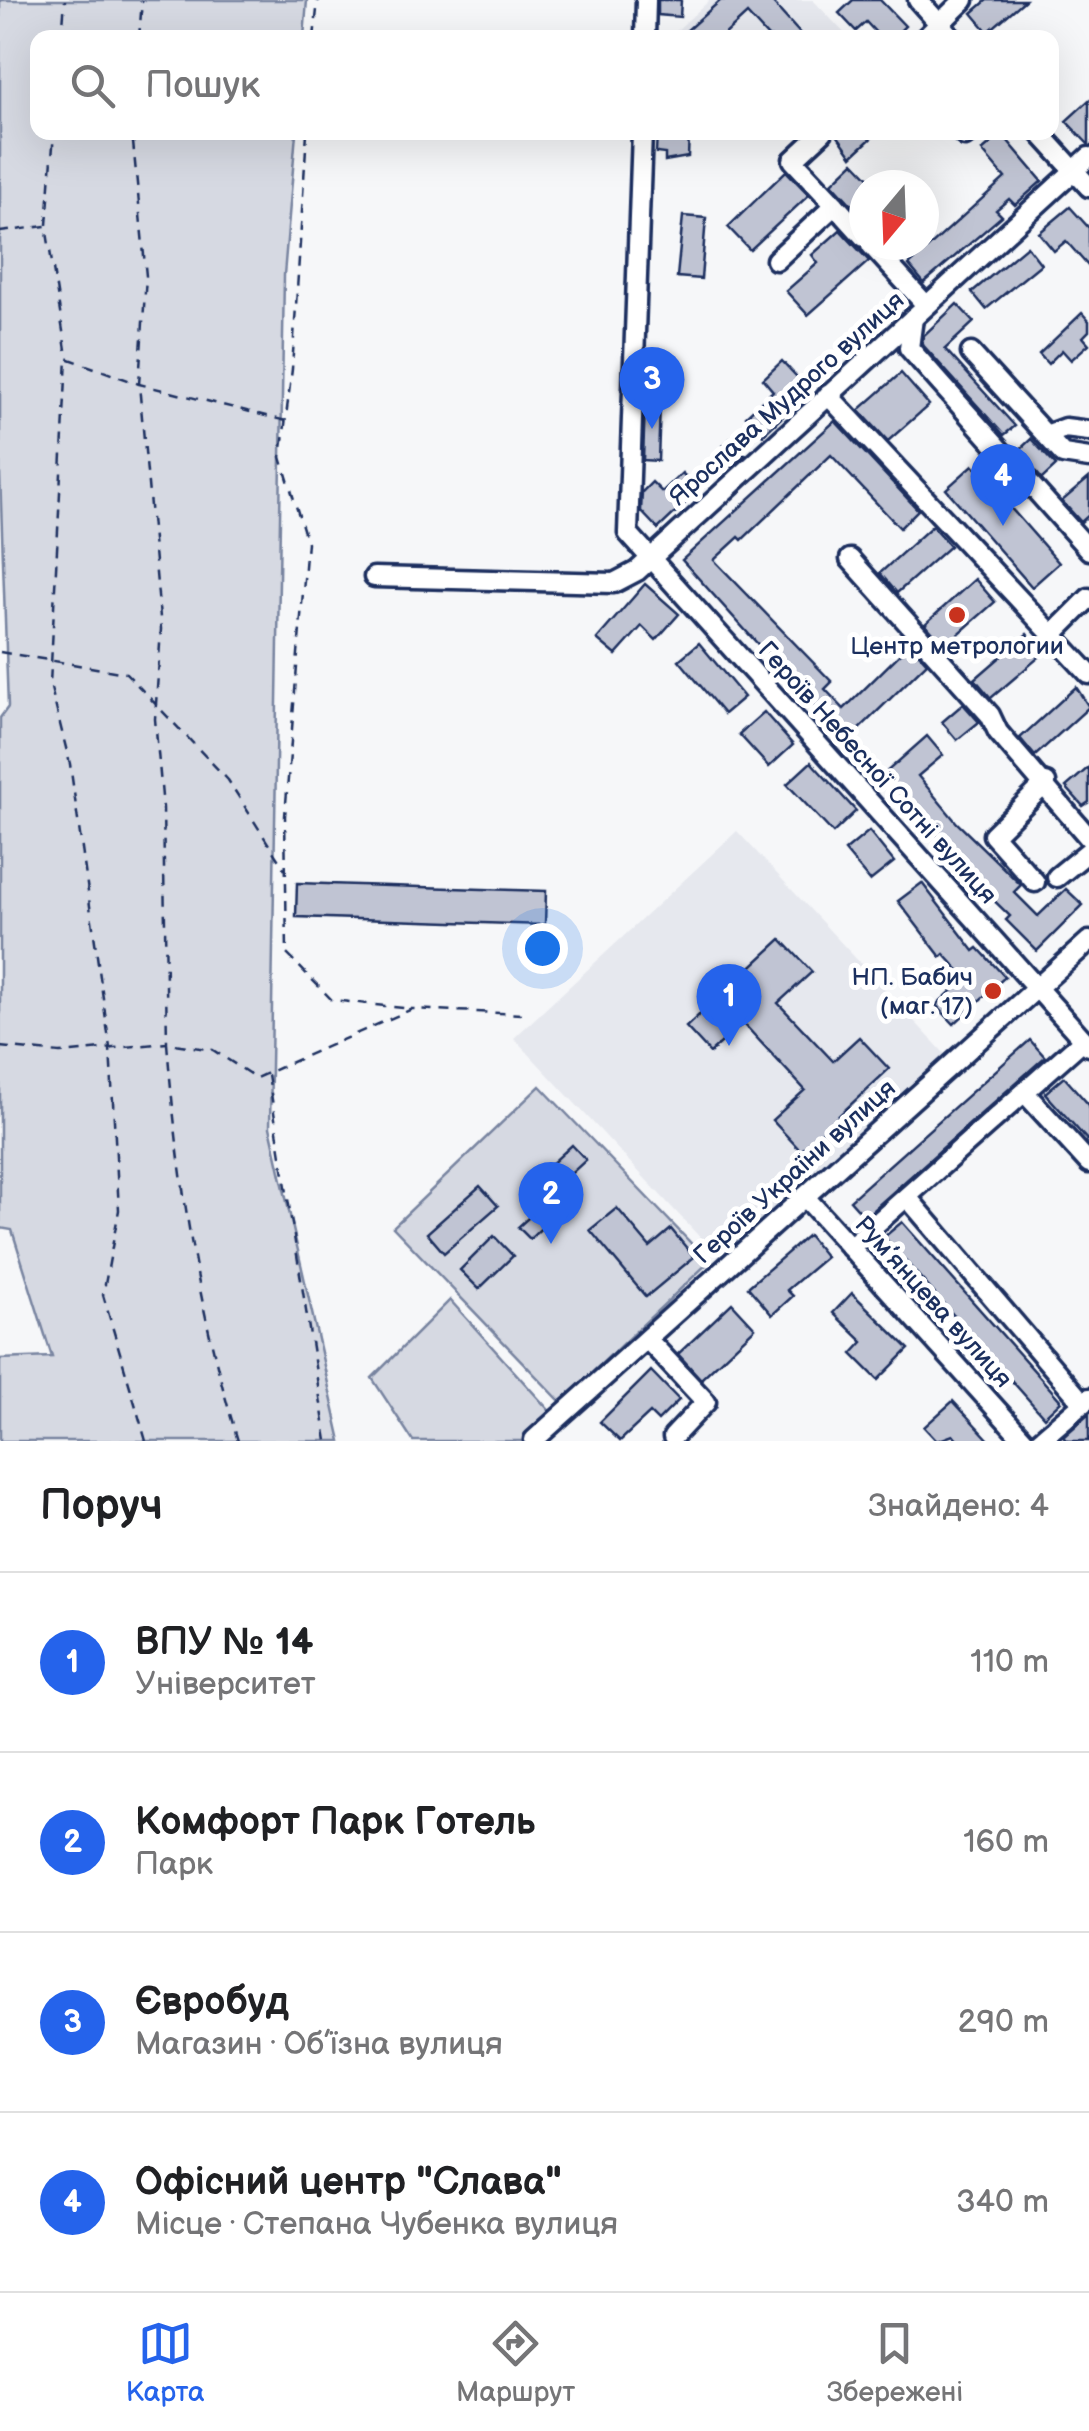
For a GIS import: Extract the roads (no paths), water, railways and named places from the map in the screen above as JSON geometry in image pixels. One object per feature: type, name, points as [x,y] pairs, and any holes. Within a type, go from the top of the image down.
[{"type":"street","points":[[645,30],[646,0]]},
{"type":"street","points":[[918,0],[946,30],[964,0]]},
{"type":"street","name":"Героїв Небесної Сотні вулиця","points":[[642,140],[628,533],[1086,1043]]},
{"type":"street","points":[[814,140],[793,160],[849,220]]},
{"type":"street","points":[[1046,140],[1089,187]]},
{"type":"street","name":"Ярослава Мудрого вулиця","points":[[374,576],[614,583],[651,557],[1089,157]]},
{"type":"street","points":[[776,260],[835,205]]},
{"type":"street","points":[[883,260],[919,311],[909,348],[1086,542]]},
{"type":"street","points":[[971,353],[1063,454],[1089,458]]},
{"type":"street","points":[[828,395],[1052,635],[1087,665]]},
{"type":"street","points":[[1046,435],[1065,428],[1089,430]]},
{"type":"street","points":[[850,559],[1089,838]]},
{"type":"street","points":[[1052,635],[1089,598]]},
{"type":"street","points":[[1036,882],[993,835],[1046,784]]},
{"type":"street","points":[[1058,877],[1089,851]]},
{"type":"street","name":"Героїв України вулиця","points":[[534,1440],[1089,941]]},
{"type":"street","points":[[850,1248],[1024,1092],[1086,1043]]},
{"type":"street","points":[[1024,1092],[1089,1163]]},
{"type":"street","name":"Рум’янцева вулиця","points":[[805,1196],[1024,1441]]},
{"type":"street","points":[[907,1198],[1086,1400],[1039,1441]]},
{"type":"street","points":[[647,1339],[706,1402],[673,1437]]},
{"type":"place","name":"Євробуд","points":[[652,429]]},
{"type":"place","name":"Офісний центр \"Слава\"","points":[[1003,526]]},
{"type":"place","name":"Центр метрологии","points":[[957,615]]},
{"type":"place","name":"НП. Бабич (маг. 17)","points":[[993,991]]},
{"type":"place","name":"ВПУ № 14","points":[[729,1046]]},
{"type":"place","name":"Комфорт Парк Готель","points":[[551,1244]]}]
